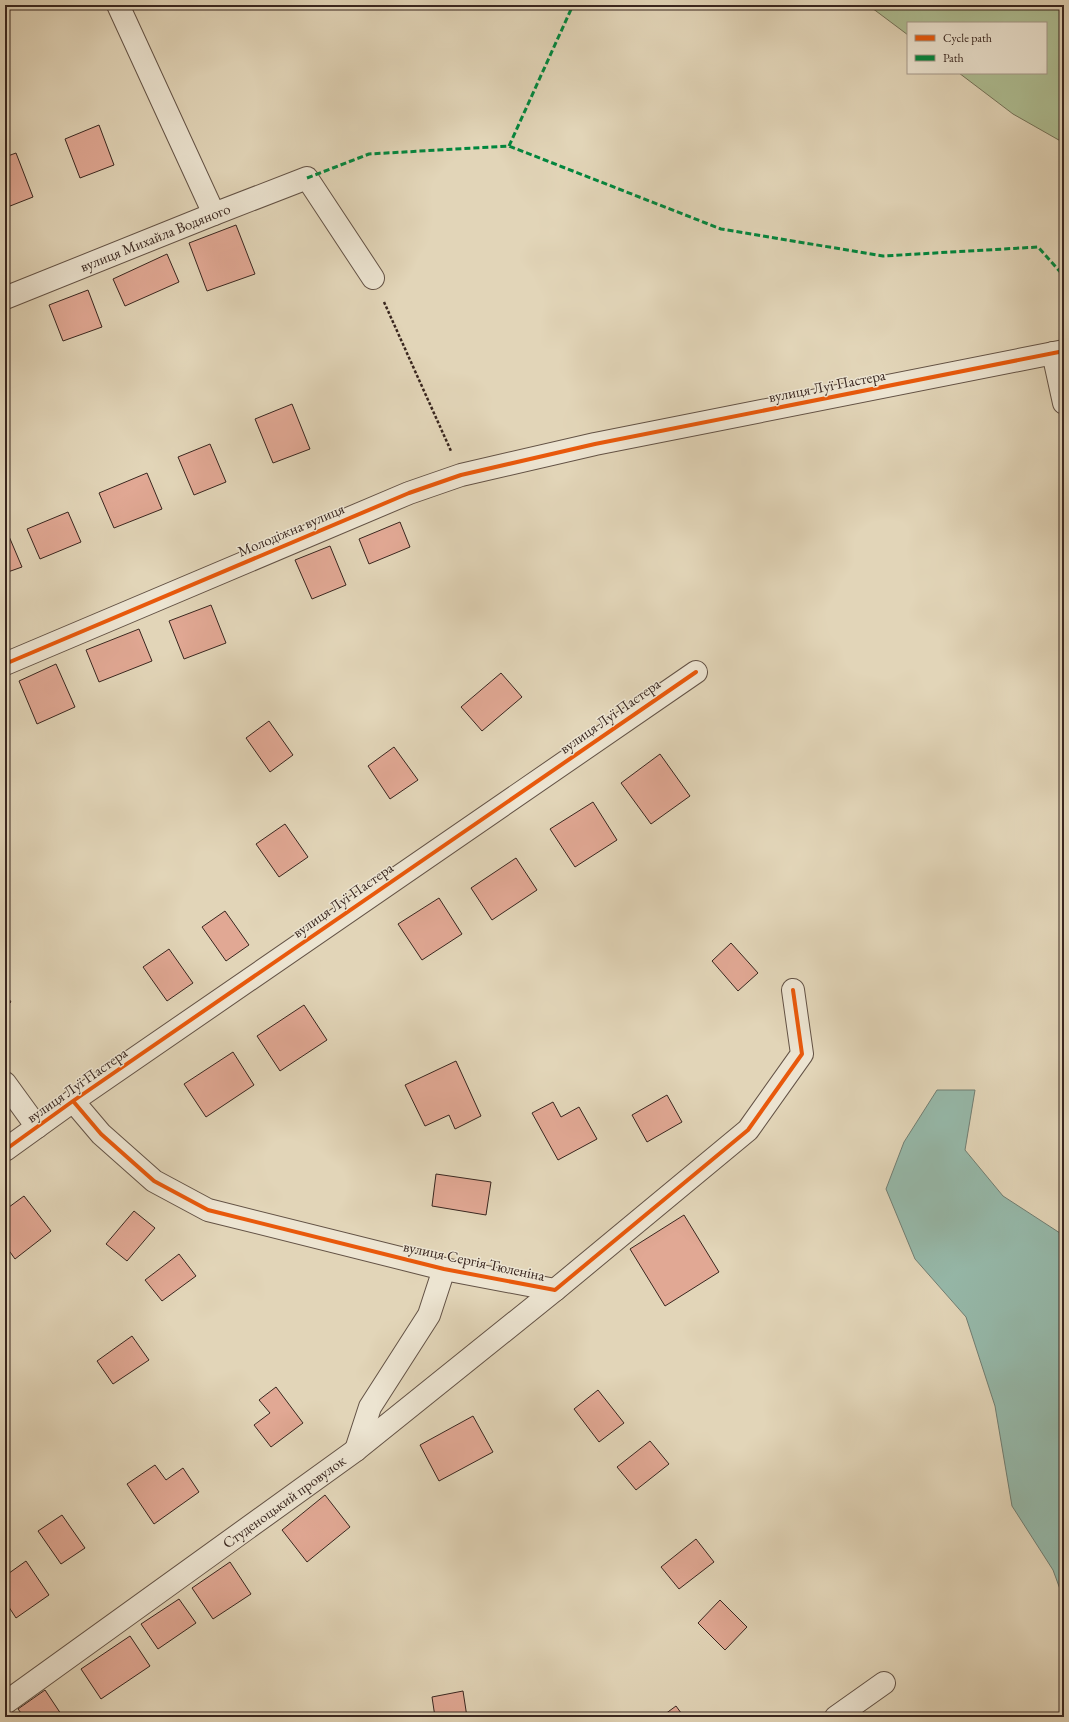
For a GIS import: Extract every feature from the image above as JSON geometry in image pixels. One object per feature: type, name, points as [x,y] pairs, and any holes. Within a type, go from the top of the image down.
[{"type":"street","points":[[118,5],[214,214]]},
{"type":"street","name":"вулиця Михайла Водяного","points":[[5,298],[307,178],[373,278]]},
{"type":"street","points":[[1058,352],[1064,403]]},
{"type":"street","name":"вулиця Луї Пастера","points":[[594,444],[1058,352]]},
{"type":"street","name":"Молодіжна вулиця","points":[[5,664],[409,493],[461,475],[594,444]]},
{"type":"street","name":"вулиця Луї Пастера","points":[[5,1150],[73,1101],[696,672]]},
{"type":"street","name":"вулиця Сергія Тюленіна","points":[[73,1101],[101,1134],[154,1181],[208,1210],[444,1269],[555,1290],[748,1130],[802,1054],[793,990]]},
{"type":"street","points":[[5,1083],[37,1127]]},
{"type":"street","name":"вулиця Сергія Тюленіна","points":[[356,1450],[370,1407],[429,1315],[444,1269]]},
{"type":"street","name":"Студеноцький провулок","points":[[5,1703],[356,1450],[555,1290]]},
{"type":"street","points":[[836,1717],[884,1684]]},
{"type":"path","points":[[373,278],[461,475]]},
{"type":"shaded area","points":[[868,5],[1064,5],[1064,143],[1013,114],[960,74],[1047,74],[1047,22],[907,22],[907,34]]},
{"type":"shaded area","points":[[937,1090],[975,1090],[965,1150],[1003,1196],[1063,1235],[1064,1600],[1053,1570],[1012,1506],[995,1406],[966,1317],[915,1259],[886,1189],[904,1142]]},
{"type":"building","points":[[99,125],[114,165],[80,178],[65,139]]},
{"type":"building","points":[[16,153],[33,197],[5,208],[5,157]]},
{"type":"building","points":[[236,225],[255,274],[207,291],[189,243]]},
{"type":"building","points":[[167,254],[179,282],[125,306],[113,279]]},
{"type":"building","points":[[88,290],[102,327],[63,341],[49,305]]},
{"type":"building","points":[[292,404],[310,449],[273,463],[255,419]]},
{"type":"building","points":[[210,444],[226,482],[194,495],[178,457]]},
{"type":"building","points":[[147,473],[162,509],[114,528],[99,493]]},
{"type":"building","points":[[68,512],[81,542],[40,559],[27,529]]},
{"type":"building","points":[[400,522],[410,547],[369,564],[359,539]]},
{"type":"building","points":[[8,534],[22,567],[5,573],[5,536]]},
{"type":"building","points":[[330,546],[346,585],[312,599],[295,560]]},
{"type":"building","points":[[211,605],[226,643],[184,659],[169,621]]},
{"type":"building","points":[[139,629],[152,661],[99,682],[86,650]]},
{"type":"building","points":[[56,664],[75,707],[37,724],[19,681]]},
{"type":"building","points":[[501,673],[522,697],[482,731],[461,707]]},
{"type":"building","points":[[269,721],[293,755],[270,772],[246,738]]},
{"type":"building","points":[[394,747],[418,780],[390,799],[368,766]]},
{"type":"building","points":[[660,754],[690,796],[651,824],[621,783]]},
{"type":"building","points":[[593,802],[617,840],[575,867],[550,829]]},
{"type":"building","points":[[285,824],[308,857],[279,877],[256,844]]},
{"type":"building","points":[[516,858],[537,890],[492,920],[471,888]]},
{"type":"building","points":[[439,898],[462,934],[422,960],[398,924]]},
{"type":"building","points":[[225,911],[249,945],[226,961],[202,927]]},
{"type":"building","points":[[731,943],[758,973],[738,991],[712,961]]},
{"type":"building","points":[[169,949],[193,983],[167,1001],[143,967]]},
{"type":"building","points":[[5,993],[11,1002],[5,1007]]},
{"type":"building","points":[[304,1005],[327,1040],[280,1071],[257,1036]]},
{"type":"building","points":[[233,1052],[254,1085],[206,1117],[184,1084]]},
{"type":"building","points":[[456,1061],[481,1116],[455,1129],[449,1115],[425,1126],[405,1085]]},
{"type":"building","points":[[667,1095],[682,1122],[647,1142],[632,1115]]},
{"type":"building","points":[[553,1102],[561,1117],[579,1107],[597,1139],[558,1160],[532,1113]]},
{"type":"building","points":[[436,1174],[491,1182],[486,1215],[432,1206]]},
{"type":"building","points":[[24,1196],[51,1231],[15,1259],[5,1245],[5,1210]]},
{"type":"building","points":[[134,1211],[155,1228],[127,1261],[106,1244]]},
{"type":"building","points":[[684,1215],[719,1272],[665,1306],[630,1249]]},
{"type":"building","points":[[179,1254],[196,1276],[162,1301],[145,1280]]},
{"type":"building","points":[[132,1336],[149,1360],[113,1384],[97,1361]]},
{"type":"building","points":[[276,1387],[303,1423],[271,1447],[254,1425],[270,1413],[259,1400]]},
{"type":"building","points":[[598,1390],[624,1423],[599,1442],[574,1409]]},
{"type":"building","points":[[473,1416],[493,1452],[439,1481],[420,1445]]},
{"type":"building","points":[[650,1441],[669,1464],[636,1490],[617,1467]]},
{"type":"building","points":[[155,1465],[166,1480],[183,1468],[199,1492],[154,1524],[127,1484]]},
{"type":"building","points":[[325,1495],[350,1527],[307,1562],[282,1530]]},
{"type":"building","points":[[62,1515],[85,1548],[61,1564],[38,1531]]},
{"type":"building","points":[[696,1539],[714,1562],[679,1589],[661,1567]]},
{"type":"building","points":[[26,1561],[49,1595],[16,1618],[5,1601],[5,1576]]},
{"type":"building","points":[[230,1562],[251,1594],[213,1619],[192,1588]]},
{"type":"building","points":[[179,1599],[196,1623],[158,1649],[141,1624]]},
{"type":"building","points":[[720,1600],[747,1627],[725,1650],[698,1623]]},
{"type":"building","points":[[130,1636],[150,1666],[101,1699],[81,1669]]},
{"type":"building","points":[[45,1690],[63,1717],[24,1717],[18,1709]]},
{"type":"building","points":[[463,1691],[467,1717],[435,1717],[432,1697]]},
{"type":"building","points":[[676,1706],[684,1717],[661,1717]]},
{"type":"marked path","points":[[509,146],[573,5]]},
{"type":"marked path","points":[[307,178],[369,154],[509,146],[721,229],[883,256],[1038,247],[1064,276]]},
{"type":"cycle path","points":[[5,664],[409,493],[461,475],[595,444],[1064,351]]},
{"type":"cycle path","points":[[5,1150],[73,1101],[696,672]]},
{"type":"cycle path","points":[[73,1101],[101,1134],[154,1181],[208,1210],[444,1269],[555,1290],[748,1130],[802,1054],[793,990]]}]
